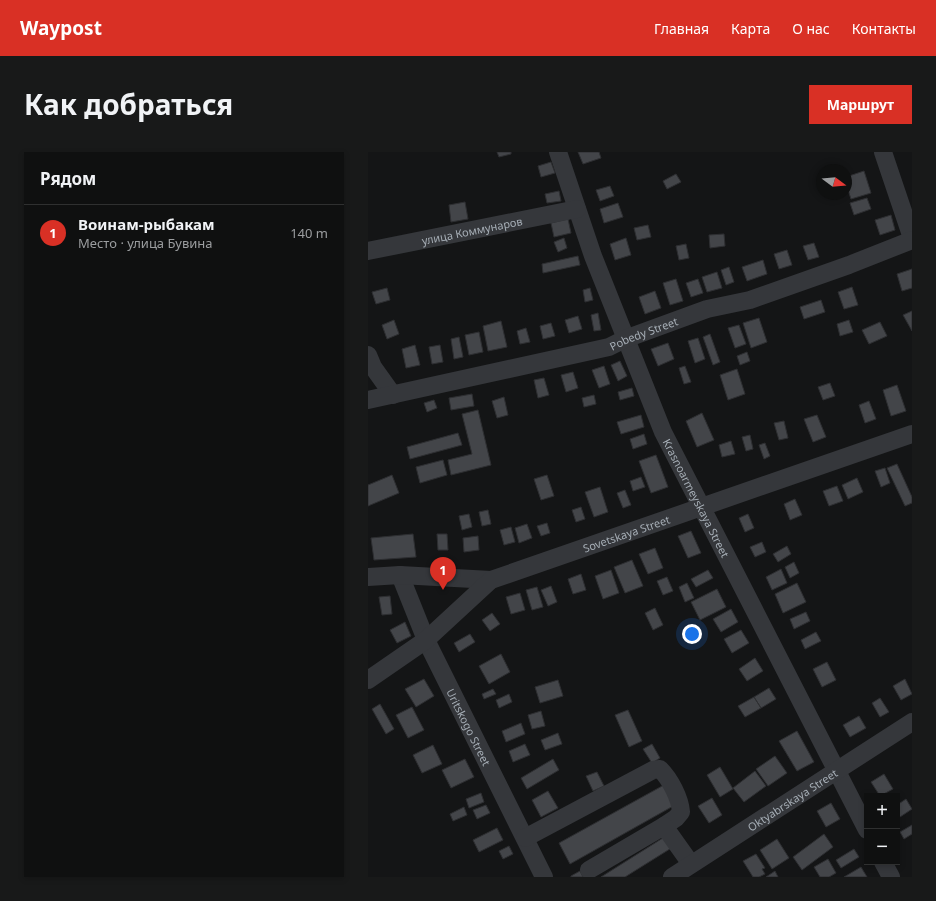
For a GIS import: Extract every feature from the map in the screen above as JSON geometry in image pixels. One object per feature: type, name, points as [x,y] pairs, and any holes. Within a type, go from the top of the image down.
[{"type":"street","name":"Krasnoarmeyskaya Street","points":[[558,152],[593,256],[663,432],[866,829]]},
{"type":"street","points":[[884,152],[912,239]]},
{"type":"street","name":"улица Коммунаров","points":[[368,251],[577,209]]},
{"type":"street","name":"Pobedy Street","points":[[368,400],[609,347],[625,339],[707,309],[750,300],[849,265],[912,239]]},
{"type":"street","points":[[368,355],[373,367],[394,395]]},
{"type":"street","name":"Sovetskaya Street","points":[[368,680],[426,640],[491,580],[912,434]]},
{"type":"street","points":[[368,577],[400,575],[491,580]]},
{"type":"street","name":"Uritskogo Street","points":[[400,575],[426,640],[544,877]]},
{"type":"street","name":"Oktyabrskaya Street","points":[[686,871],[912,722]]},
{"type":"street","points":[[525,838],[653,770],[660,769],[665,775],[681,805],[681,812],[676,818],[664,826],[589,870]]},
{"type":"street","points":[[664,826],[686,871]]},
{"type":"street","points":[[885,865],[891,877]]},
{"type":"building","points":[[497,152],[511,152],[511,154],[499,157]]},
{"type":"building","points":[[578,152],[599,152],[601,158],[583,164]]},
{"type":"building","points":[[551,162],[555,173],[541,177],[538,166]]},
{"type":"building","points":[[864,171],[871,193],[852,199],[852,175]]},
{"type":"building","points":[[676,174],[681,182],[667,189],[663,181]]},
{"type":"building","points":[[610,186],[614,196],[600,201],[596,190]]},
{"type":"building","points":[[559,191],[561,201],[547,203],[545,194]]},
{"type":"building","points":[[867,198],[871,209],[854,215],[850,203]]},
{"type":"building","points":[[465,202],[468,219],[451,222],[449,205]]},
{"type":"building","points":[[618,203],[623,217],[604,223],[600,209]]},
{"type":"building","points":[[891,215],[895,230],[880,235],[875,220]]},
{"type":"building","points":[[568,219],[571,233],[554,237],[551,223]]},
{"type":"building","points":[[648,225],[651,237],[637,240],[634,228]]},
{"type":"building","points":[[724,234],[725,246],[710,248],[709,235]]},
{"type":"building","points":[[564,238],[567,248],[558,252],[554,242]]},
{"type":"building","points":[[626,238],[631,255],[615,260],[610,244]]},
{"type":"building","points":[[814,243],[819,257],[808,260],[803,246]]},
{"type":"building","points":[[686,244],[689,258],[679,260],[676,246]]},
{"type":"building","points":[[787,250],[792,265],[779,269],[774,254]]},
{"type":"building","points":[[578,256],[580,265],[543,273],[542,264]]},
{"type":"building","points":[[763,260],[767,274],[747,281],[742,267]]},
{"type":"building","points":[[729,267],[734,282],[726,285],[721,270]]},
{"type":"building","points":[[912,269],[912,288],[902,291],[897,274]]},
{"type":"building","points":[[717,272],[722,288],[707,292],[702,277]]},
{"type":"building","points":[[676,279],[683,301],[670,305],[663,283]]},
{"type":"building","points":[[698,279],[703,293],[691,297],[686,283]]},
{"type":"building","points":[[852,287],[858,305],[844,309],[838,292]]},
{"type":"building","points":[[387,288],[390,300],[376,304],[372,292]]},
{"type":"building","points":[[590,288],[593,300],[585,302],[583,290]]},
{"type":"building","points":[[655,291],[661,308],[645,314],[639,297]]},
{"type":"building","points":[[821,300],[825,312],[804,319],[800,307]]},
{"type":"building","points":[[912,311],[912,331],[903,315]]},
{"type":"building","points":[[598,313],[601,330],[594,331],[591,315]]},
{"type":"building","points":[[578,316],[582,329],[569,333],[565,320]]},
{"type":"building","points":[[759,318],[767,342],[751,348],[743,323]]},
{"type":"building","points":[[394,320],[399,334],[387,339],[382,325]]},
{"type":"building","points":[[849,320],[853,332],[840,336],[837,324]]},
{"type":"building","points":[[501,321],[507,347],[488,351],[483,326]]},
{"type":"building","points":[[880,322],[887,336],[869,344],[862,330]]},
{"type":"building","points":[[551,323],[555,336],[543,339],[540,326]]},
{"type":"building","points":[[739,325],[746,344],[735,348],[728,328]]},
{"type":"building","points":[[526,328],[530,342],[520,344],[517,331]]},
{"type":"building","points":[[479,332],[483,352],[469,355],[465,335]]},
{"type":"building","points":[[710,334],[720,362],[713,365],[703,337]]},
{"type":"building","points":[[459,337],[463,357],[454,359],[451,339]]},
{"type":"building","points":[[698,338],[705,359],[695,363],[688,341]]},
{"type":"building","points":[[668,343],[674,359],[658,366],[651,349]]},
{"type":"building","points":[[415,345],[420,365],[406,368],[402,349]]},
{"type":"building","points":[[440,345],[443,362],[432,364],[429,347]]},
{"type":"building","points":[[747,352],[750,361],[740,365],[737,356]]},
{"type":"building","points":[[620,361],[627,376],[618,381],[611,365]]},
{"type":"building","points":[[604,366],[610,384],[599,388],[592,370]]},
{"type":"building","points":[[685,366],[691,382],[684,384],[679,368]]},
{"type":"building","points":[[737,369],[745,394],[728,400],[720,375]]},
{"type":"building","points":[[573,372],[578,388],[566,392],[561,375]]},
{"type":"building","points":[[544,378],[549,395],[538,398],[534,380]]},
{"type":"building","points":[[830,383],[835,396],[823,400],[818,387]]},
{"type":"building","points":[[897,385],[906,411],[891,416],[883,390]]},
{"type":"building","points":[[632,388],[634,396],[620,400],[618,392]]},
{"type":"building","points":[[472,394],[474,406],[451,410],[449,398]]},
{"type":"building","points":[[594,395],[596,404],[584,407],[582,398]]},
{"type":"building","points":[[504,397],[508,415],[497,418],[492,401]]},
{"type":"building","points":[[434,400],[437,408],[427,412],[424,403]]},
{"type":"building","points":[[869,401],[876,419],[865,423],[859,405]]},
{"type":"building","points":[[478,410],[491,465],[451,475],[448,460],[472,454],[462,414]]},
{"type":"building","points":[[702,413],[714,440],[697,447],[686,421]]},
{"type":"building","points":[[641,415],[644,427],[621,434],[617,422]]},
{"type":"building","points":[[817,415],[826,437],[813,442],[804,419]]},
{"type":"building","points":[[784,421],[788,438],[779,440],[774,423]]},
{"type":"building","points":[[458,433],[462,445],[410,459],[407,447]]},
{"type":"building","points":[[644,434],[647,444],[633,449],[630,439]]},
{"type":"building","points":[[750,435],[753,449],[746,451],[742,437]]},
{"type":"building","points":[[731,441],[735,454],[722,457],[719,445]]},
{"type":"building","points":[[765,443],[770,456],[764,459],[759,445]]},
{"type":"building","points":[[656,455],[668,487],[651,493],[639,461]]},
{"type":"building","points":[[443,460],[447,475],[420,483],[416,467]]},
{"type":"building","points":[[897,464],[912,497],[912,503],[905,506],[887,468]]},
{"type":"building","points":[[885,468],[890,483],[881,487],[875,471]]},
{"type":"building","points":[[392,475],[399,493],[368,506],[368,485]]},
{"type":"building","points":[[547,475],[554,496],[541,500],[534,479]]},
{"type":"building","points":[[641,477],[645,487],[633,491],[630,481]]},
{"type":"building","points":[[857,478],[863,492],[848,499],[842,485]]},
{"type":"building","points":[[837,486],[843,501],[829,506],[823,491]]},
{"type":"building","points":[[600,487],[608,512],[594,517],[585,492]]},
{"type":"building","points":[[625,490],[631,505],[623,508],[617,493]]},
{"type":"building","points":[[795,499],[802,515],[790,520],[784,504]]},
{"type":"building","points":[[581,507],[585,519],[576,522],[572,510]]},
{"type":"building","points":[[488,510],[491,524],[482,526],[479,512]]},
{"type":"building","points":[[469,514],[472,527],[462,530],[459,516]]},
{"type":"building","points":[[748,514],[754,528],[745,532],[739,518]]},
{"type":"building","points":[[547,523],[550,533],[541,536],[537,526]]},
{"type":"building","points":[[527,524],[532,538],[519,543],[515,528]]},
{"type":"building","points":[[511,527],[515,542],[504,545],[500,530]]},
{"type":"building","points":[[691,531],[701,553],[688,558],[678,536]]},
{"type":"building","points":[[413,534],[416,557],[374,560],[371,538]]},
{"type":"building","points":[[437,534],[447,534],[448,550],[438,550]]},
{"type":"building","points":[[478,536],[479,550],[464,552],[463,538]]},
{"type":"building","points":[[762,542],[766,552],[755,557],[750,547]]},
{"type":"building","points":[[787,546],[791,554],[778,562],[773,554]]},
{"type":"building","points":[[655,548],[663,568],[648,574],[639,554]]},
{"type":"building","points":[[632,560],[643,586],[625,593],[614,567]]},
{"type":"building","points":[[794,562],[799,573],[790,578],[785,567]]},
{"type":"building","points":[[781,569],[787,583],[772,590],[766,577]]},
{"type":"building","points":[[611,570],[619,593],[603,599],[595,576]]},
{"type":"building","points":[[708,570],[713,578],[696,587],[691,579]]},
{"type":"building","points":[[581,574],[586,590],[573,594],[568,579]]},
{"type":"building","points":[[667,577],[673,591],[663,595],[657,581]]},
{"type":"building","points":[[687,583],[694,598],[685,602],[679,587]]},
{"type":"building","points":[[797,583],[806,602],[783,613],[775,594]]},
{"type":"building","points":[[551,586],[557,602],[548,606],[541,590]]},
{"type":"building","points":[[537,587],[543,607],[532,610],[526,590]]},
{"type":"building","points":[[717,589],[726,607],[700,620],[691,602]]},
{"type":"building","points":[[520,593],[525,610],[511,614],[506,597]]},
{"type":"building","points":[[390,596],[392,614],[382,615],[379,597]]},
{"type":"building","points":[[655,608],[663,625],[653,630],[645,613]]},
{"type":"building","points":[[731,609],[738,622],[721,632],[713,619]]},
{"type":"building","points":[[806,612],[810,621],[794,629],[790,619]]},
{"type":"building","points":[[492,613],[500,624],[490,631],[482,620]]},
{"type":"building","points":[[405,622],[411,636],[397,643],[390,630]]},
{"type":"building","points":[[741,630],[749,643],[732,653],[724,639]]},
{"type":"building","points":[[816,632],[821,641],[805,649],[801,640]]},
{"type":"building","points":[[470,634],[475,642],[459,652],[454,643]]},
{"type":"building","points":[[501,654],[510,672],[489,684],[479,666]]},
{"type":"building","points":[[755,658],[763,671],[747,681],[739,669]]},
{"type":"building","points":[[827,662],[836,680],[822,687],[813,669]]},
{"type":"building","points":[[424,679],[434,696],[416,707],[405,689]]},
{"type":"building","points":[[905,679],[912,694],[901,700],[893,686]]},
{"type":"building","points":[[558,680],[563,696],[540,703],[535,687]]},
{"type":"building","points":[[769,688],[776,699],[761,708],[754,697]]},
{"type":"building","points":[[493,689],[496,694],[484,699],[482,694]]},
{"type":"building","points":[[509,694],[512,702],[499,708],[496,700]]},
{"type":"building","points":[[754,697],[761,708],[745,717],[738,706]]},
{"type":"building","points":[[880,698],[889,712],[880,717],[872,703]]},
{"type":"building","points":[[380,704],[394,729],[386,734],[372,709]]},
{"type":"building","points":[[412,707],[424,730],[408,738],[396,715]]},
{"type":"building","points":[[628,710],[642,741],[629,747],[615,715]]},
{"type":"building","points":[[541,711],[545,726],[532,729],[528,715]]},
{"type":"building","points":[[859,716],[866,728],[850,737],[843,725]]},
{"type":"building","points":[[521,723],[525,734],[506,742],[502,731]]},
{"type":"building","points":[[797,731],[814,762],[797,771],[779,741]]},
{"type":"building","points":[[558,733],[562,744],[545,750],[541,740]]},
{"type":"building","points":[[525,744],[530,755],[513,762],[509,751]]},
{"type":"building","points":[[652,744],[660,758],[652,763],[643,749]]},
{"type":"building","points":[[433,745],[442,764],[422,773],[413,755]]},
{"type":"building","points":[[775,756],[787,773],[768,786],[756,769]]},
{"type":"building","points":[[465,759],[474,777],[451,788],[442,770]]},
{"type":"building","points":[[553,759],[559,770],[527,789],[521,778]]},
{"type":"building","points":[[720,767],[733,789],[720,797],[707,775]]},
{"type":"building","points":[[755,771],[766,786],[744,802],[733,788]]},
{"type":"building","points":[[597,772],[604,786],[593,791],[586,776]]},
{"type":"building","points":[[884,774],[893,789],[886,793],[878,793],[871,782]]},
{"type":"building","points":[[664,785],[675,805],[570,864],[559,843]]},
{"type":"building","points":[[548,791],[558,808],[541,817],[532,800]]},
{"type":"building","points":[[481,793],[484,802],[469,808],[466,799]]},
{"type":"building","points":[[712,798],[722,815],[709,823],[698,806]]},
{"type":"building","points":[[906,799],[912,809],[900,817],[900,803]]},
{"type":"building","points":[[831,803],[840,819],[826,827],[817,811]]},
{"type":"building","points":[[486,805],[490,813],[477,819],[473,810]]},
{"type":"building","points":[[464,807],[467,815],[453,821],[450,814]]},
{"type":"building","points":[[912,825],[912,834],[904,839],[900,832]]},
{"type":"building","points":[[497,828],[503,840],[479,852],[473,840]]},
{"type":"building","points":[[824,834],[833,847],[802,870],[793,857]]},
{"type":"building","points":[[666,836],[673,847],[625,877],[601,877]]},
{"type":"building","points":[[777,839],[789,858],[772,869],[760,850]]},
{"type":"building","points":[[509,846],[513,854],[503,859],[499,851]]},
{"type":"building","points":[[854,849],[859,857],[841,868],[836,860]]},
{"type":"building","points":[[756,854],[765,868],[762,869],[765,874],[759,877],[753,877],[743,861]]},
{"type":"building","points":[[828,859],[836,873],[829,877],[820,877],[814,867]]},
{"type":"building","points":[[861,867],[867,877],[844,877]]},
{"type":"building","points":[[580,871],[583,877],[571,877],[571,876]]},
{"type":"building","points":[[775,871],[778,877],[766,877]]},
{"type":"place","name":"Воинам-рыбакам","points":[[443,590]]}]
